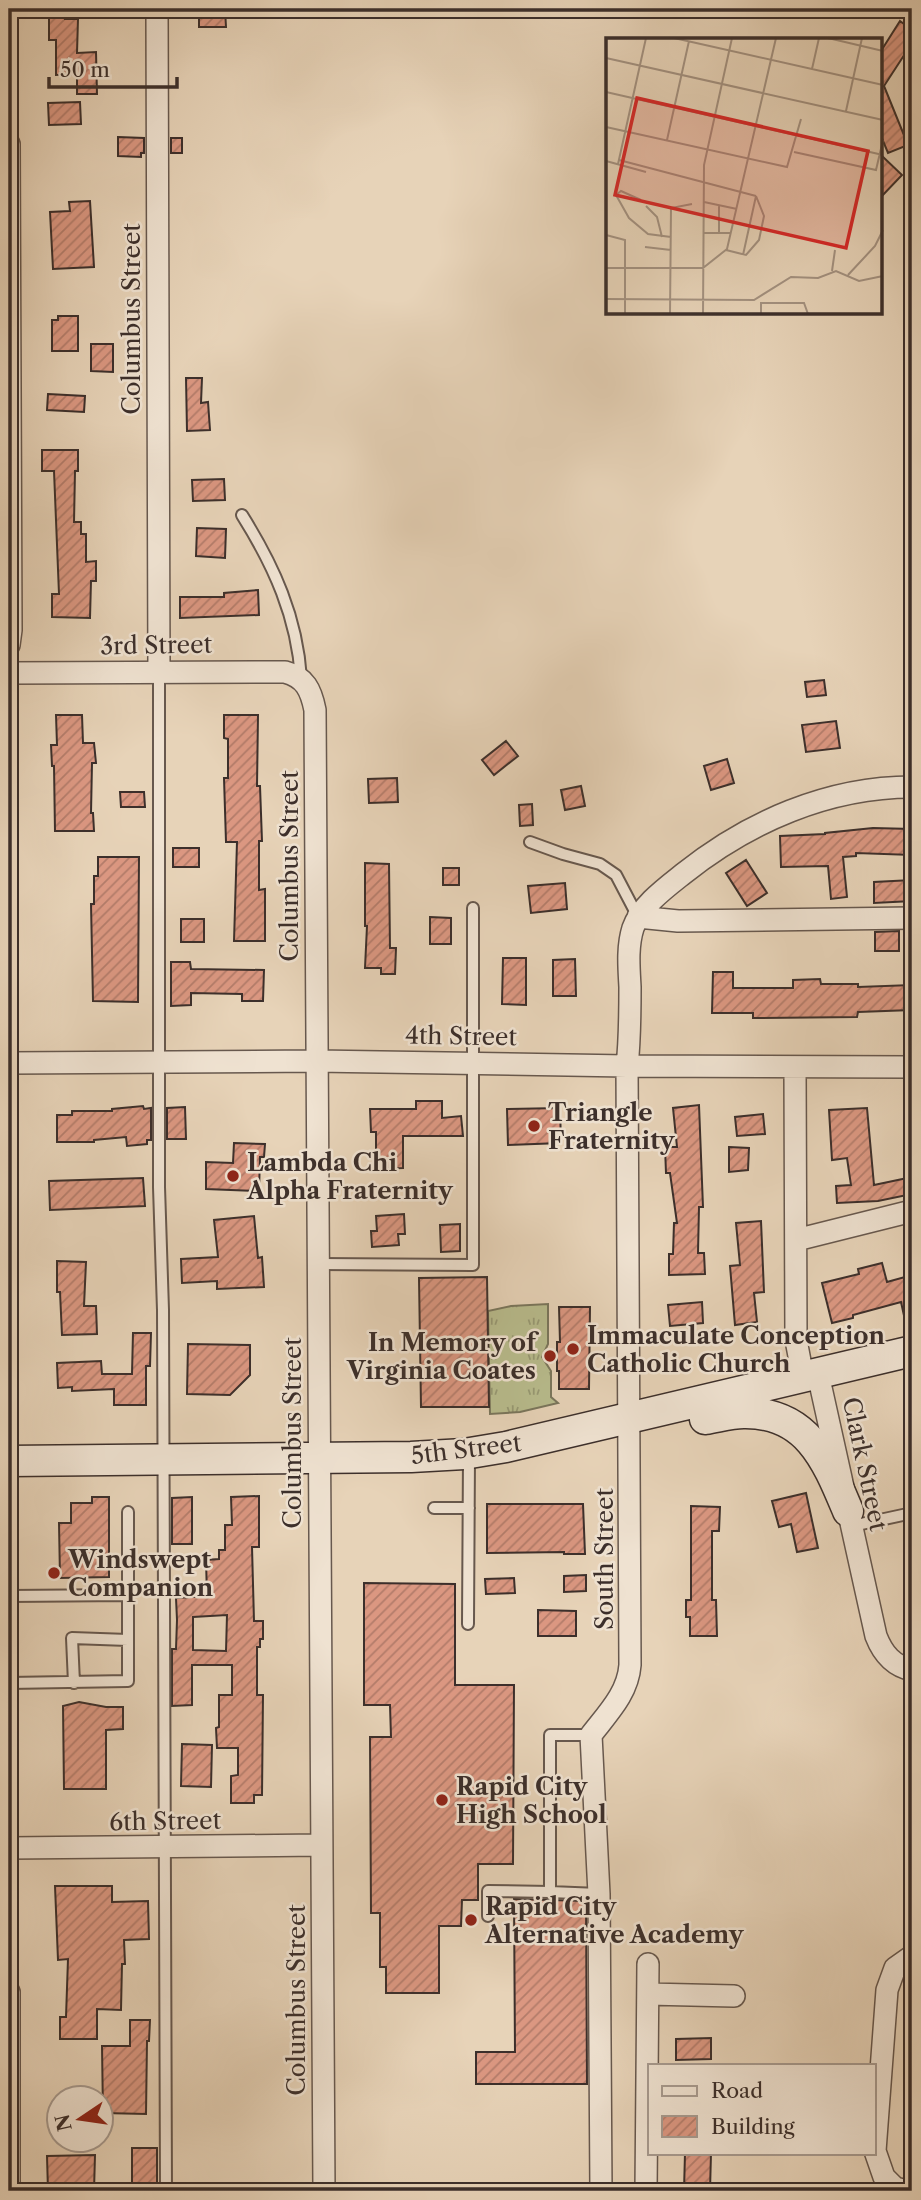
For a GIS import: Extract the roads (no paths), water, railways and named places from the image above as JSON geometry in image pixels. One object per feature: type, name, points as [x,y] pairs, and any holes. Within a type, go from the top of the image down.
[{"type":"main road","name":"5th Street","points":[[9,1461],[411,1457],[469,1453],[642,1416],[912,1352]]},
{"type":"main road","points":[[642,1416],[694,1420],[743,1413],[768,1415],[785,1422],[801,1431],[815,1444],[827,1462],[850,1518]]},
{"type":"street","name":"Columbus Street","points":[[157,9],[159,672]]},
{"type":"street","points":[[9,144],[9,645]]},
{"type":"street","name":"3rd Street","points":[[9,673],[274,670],[302,678]]},
{"type":"street","name":"Columbus Street","points":[[302,678],[310,692],[316,717],[324,2191]]},
{"type":"street","points":[[638,917],[665,888],[706,856],[744,832],[775,817],[807,804],[844,794],[889,787],[912,787]]},
{"type":"street","points":[[638,917],[678,921],[912,918]]},
{"type":"street","name":"South Street","points":[[591,1735],[629,1681],[642,1416],[627,1066],[630,1040],[629,953],[632,932],[638,917]]},
{"type":"street","name":"4th Street","points":[[9,1063],[316,1061],[795,1068],[912,1067]]},
{"type":"street","name":"Clark Street","points":[[795,1068],[796,1340],[811,1375],[850,1518],[876,1636],[881,1650],[890,1660],[912,1670]]},
{"type":"street","points":[[796,1240],[912,1211]]},
{"type":"street","points":[[591,1735],[599,1894],[601,2191]]},
{"type":"street","name":"6th Street","points":[[9,1848],[321,1845]]},
{"type":"street","points":[[876,2138],[887,1990],[895,1968],[912,1956]]},
{"type":"street","points":[[646,2191],[648,1964]]},
{"type":"street","points":[[9,1992],[9,2191]]},
{"type":"street","points":[[648,1994],[734,1996]]},
{"type":"street","points":[[876,2154],[884,2177],[895,2188],[907,2191]]},
{"type":"lane","points":[[242,515],[273,568],[285,596],[294,624],[302,678]]},
{"type":"lane","points":[[159,672],[166,2191]]},
{"type":"lane","points":[[530,842],[600,864],[616,875],[638,917]]},
{"type":"lane","points":[[318,1264],[473,1265],[473,908]]},
{"type":"lane","points":[[468,1624],[469,1453]]},
{"type":"lane","points":[[434,1508],[469,1508]]},
{"type":"lane","points":[[9,1683],[128,1681],[128,1512]]},
{"type":"lane","points":[[850,1518],[912,1513]]},
{"type":"lane","points":[[9,1596],[128,1595]]},
{"type":"lane","points":[[74,1683],[72,1638],[128,1640]]},
{"type":"lane","points":[[550,1892],[550,1735],[591,1735]]},
{"type":"lane","points":[[488,1916],[488,1891],[599,1894]]},
{"type":"place","name":"Triangle Fraternity","points":[[534,1126]]},
{"type":"place","name":"Lambda Chi Alpha Fraternity","points":[[233,1176]]},
{"type":"place","name":"Immaculate Conception Catholic Church","points":[[573,1349]]},
{"type":"place","name":"In Memory of Virginia Coates","points":[[550,1356]]},
{"type":"place","name":"Windswept Companion","points":[[54,1573]]},
{"type":"place","name":"Rapid City High School","points":[[442,1800]]},
{"type":"place","name":"Rapid City Alternative Academy","points":[[471,1920]]}]
